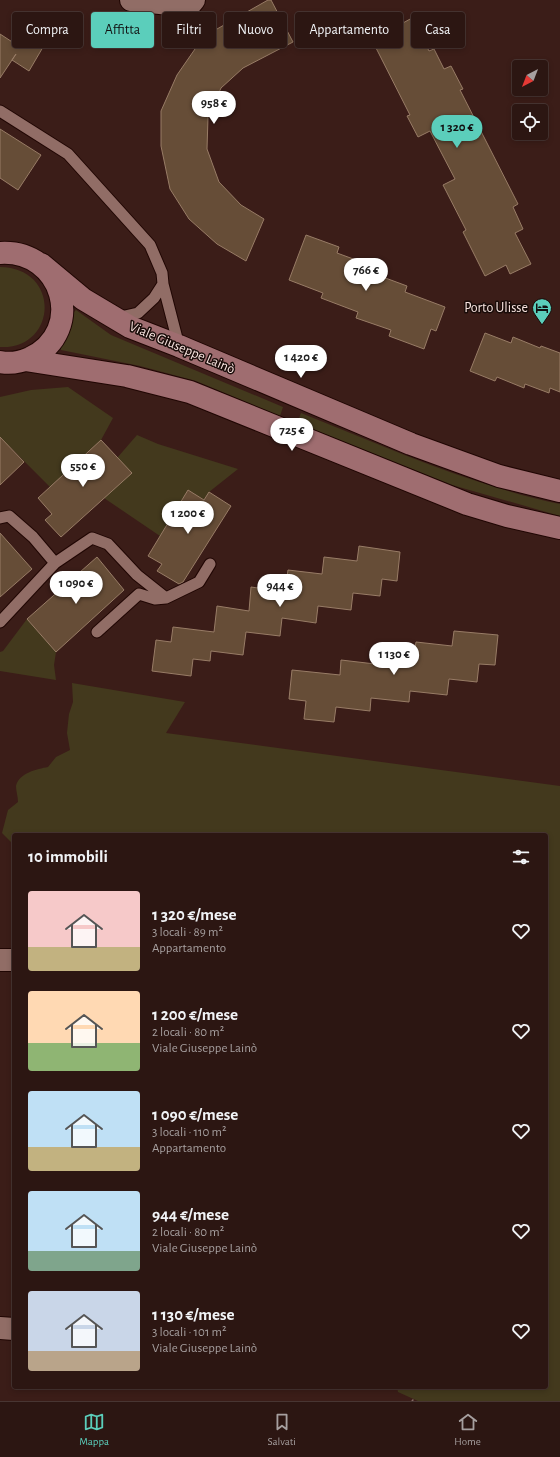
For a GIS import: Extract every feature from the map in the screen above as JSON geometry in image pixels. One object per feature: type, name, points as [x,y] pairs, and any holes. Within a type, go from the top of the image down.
[{"type":"main road","points":[[0,244],[10,253],[32,258],[41,264],[49,272],[59,290],[62,312],[60,322],[51,341],[44,349],[26,360]]},
{"type":"main road","name":"Viale Giuseppe Lainò","points":[[41,264],[83,300],[130,327],[179,346],[411,444],[498,476],[560,491]]},
{"type":"main road","points":[[0,362],[26,360],[127,376],[190,392],[468,504],[507,516],[560,528]]},
{"type":"street","points":[[131,0],[189,6],[194,0]]},
{"type":"street","points":[[0,960],[12,960]]},
{"type":"street","points":[[0,1328],[12,1329]]},
{"type":"lane","points":[[0,111],[68,154],[150,245],[162,273],[163,284],[179,346]]},
{"type":"lane","points":[[114,318],[138,313],[154,298],[163,284]]},
{"type":"lane","points":[[0,518],[9,516],[33,537],[54,563]]},
{"type":"lane","points":[[0,622],[54,563],[92,538],[108,544],[137,575],[166,598]]},
{"type":"lane","points":[[97,632],[139,594],[155,598],[166,598],[199,582],[210,564]]},
{"type":"shaded area","points":[[0,267],[20,271],[34,280],[42,294],[45,308],[41,323],[33,336],[19,344],[0,347]]},
{"type":"shaded area","points":[[76,310],[111,335],[283,407],[280,416],[196,381],[140,366],[61,350],[61,346]]},
{"type":"shaded area","points":[[68,387],[113,418],[101,440],[50,487],[8,445],[0,450],[0,397],[31,390]]},
{"type":"shaded area","points":[[301,413],[461,476],[494,487],[560,504],[560,516],[452,485],[297,423]]},
{"type":"shaded area","points":[[137,435],[158,444],[238,469],[209,492],[204,500],[188,490],[160,536],[104,498],[131,473],[117,458]]},
{"type":"shaded area","points":[[27,619],[56,652],[54,665],[56,680],[0,671],[0,652],[3,651]]},
{"type":"shaded area","points":[[72,683],[185,702],[166,733],[560,786],[560,1401],[418,1401],[398,1392],[397,1389],[548,1389],[548,833],[12,833],[12,843],[2,833],[8,810],[18,802],[16,786],[21,778],[29,772],[48,767],[56,757],[70,750],[67,733],[69,714],[73,702]]},
{"type":"building","points":[[268,0],[271,0],[277,12],[247,12]]},
{"type":"building","points":[[411,19],[411,48],[427,48],[429,51],[434,49],[444,69],[451,66],[463,89],[460,90],[518,204],[513,207],[523,229],[515,233],[531,264],[510,274],[506,265],[485,276],[463,232],[466,230],[443,185],[455,179],[430,131],[418,137],[407,116],[410,115],[376,48],[403,48],[403,23]]},
{"type":"building","points":[[224,25],[224,48],[281,48],[243,68],[221,88],[208,117],[207,149],[219,182],[241,205],[264,219],[246,261],[217,244],[189,219],[170,189],[161,146],[161,111],[177,75],[196,48],[216,48],[217,29]]},
{"type":"building","points":[[287,31],[293,42],[287,45]]},
{"type":"building","points":[[0,34],[12,42],[12,48],[42,48],[29,71],[12,60],[0,78]]},
{"type":"building","points":[[0,129],[41,155],[18,190],[0,178]]},
{"type":"building","points":[[306,235],[339,247],[337,253],[375,267],[372,273],[407,286],[405,292],[445,307],[436,331],[431,329],[424,349],[389,336],[391,330],[356,318],[358,312],[321,298],[323,293],[289,280]]},
{"type":"building","points":[[485,333],[511,343],[513,337],[540,348],[541,346],[560,353],[560,392],[550,388],[549,393],[525,384],[524,388],[497,377],[495,381],[470,371]]},
{"type":"building","points":[[0,437],[24,462],[0,485]]},
{"type":"building","points":[[101,440],[132,473],[61,537],[45,520],[52,514],[38,498]]},
{"type":"building","points":[[188,490],[204,500],[209,492],[231,506],[183,582],[179,584],[157,571],[162,564],[148,556]]},
{"type":"building","points":[[0,533],[32,569],[0,597]]},
{"type":"building","points":[[359,546],[400,552],[397,581],[382,579],[380,596],[353,593],[351,610],[318,606],[316,623],[282,618],[280,636],[246,632],[243,655],[211,651],[210,661],[193,659],[191,676],[152,671],[156,640],[171,642],[173,627],[214,632],[217,606],[249,611],[251,587],[285,592],[288,570],[322,574],[324,557],[357,561]]},
{"type":"building","points":[[97,557],[124,590],[56,652],[27,619]]},
{"type":"building","points":[[454,631],[498,635],[495,665],[479,664],[477,682],[449,679],[447,695],[410,691],[409,702],[371,698],[370,711],[336,707],[334,722],[304,719],[306,701],[289,699],[292,670],[340,675],[341,660],[375,664],[376,650],[414,655],[416,642],[452,646]]},
{"type":"place","name":"Porto Ulisse","points":[[542,325]]}]
